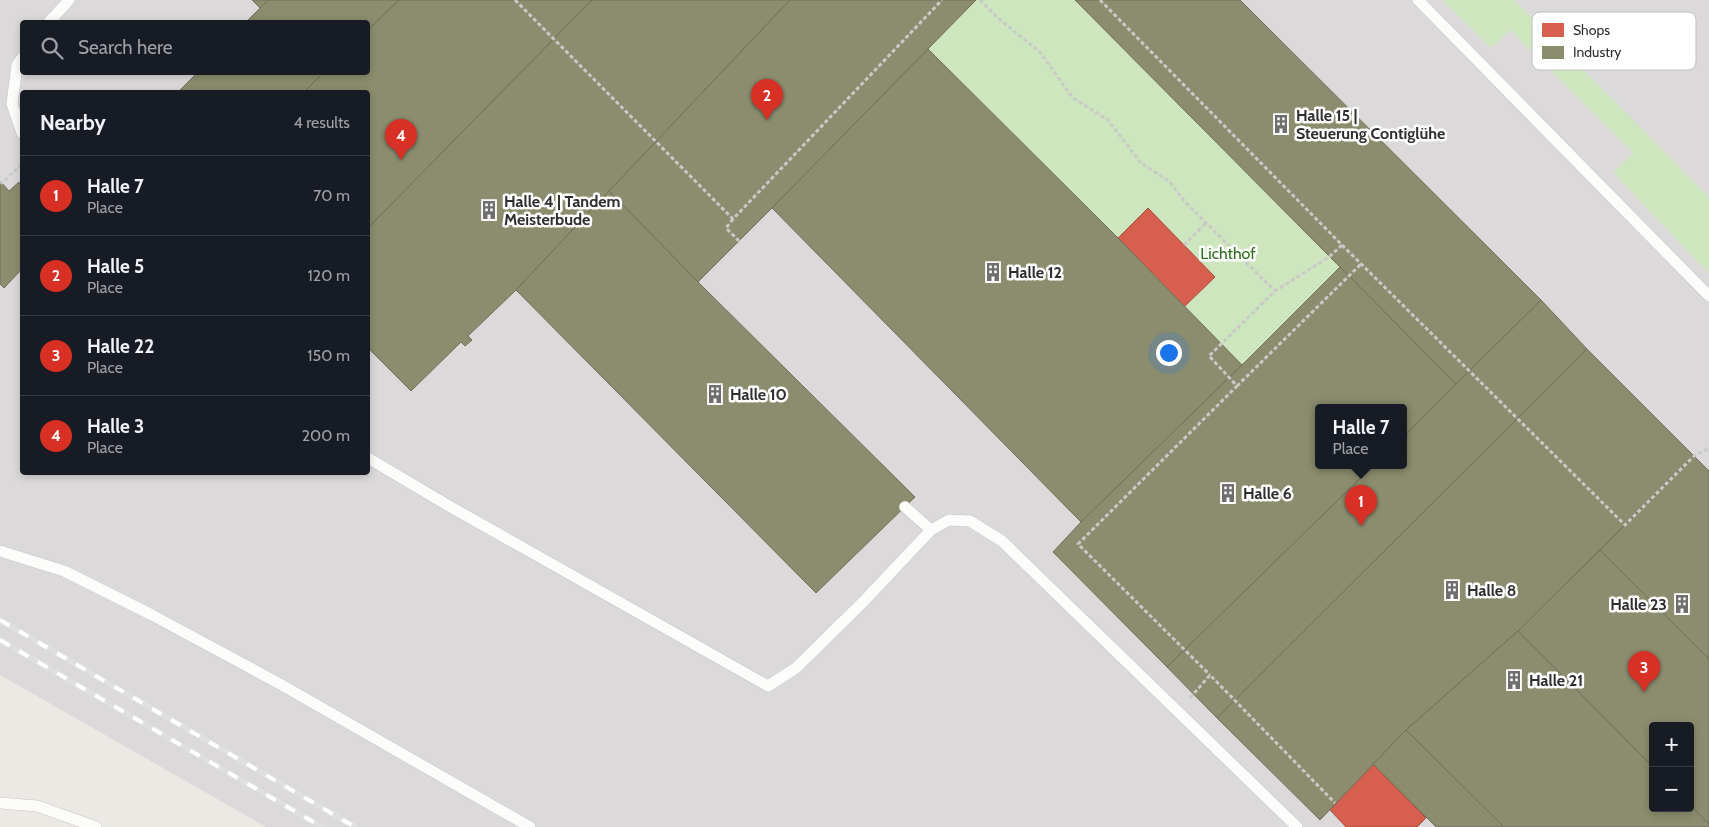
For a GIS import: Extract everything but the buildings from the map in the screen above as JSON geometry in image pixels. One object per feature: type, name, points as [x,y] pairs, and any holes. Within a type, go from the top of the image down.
[{"type":"lane","points":[[51,20],[69,0]]},
{"type":"lane","points":[[1418,0],[1709,296]]},
{"type":"lane","points":[[20,61],[17,65],[12,104],[20,128]]},
{"type":"lane","points":[[370,459],[449,506],[768,686],[796,668],[864,601],[931,530],[949,520],[970,521],[1002,541],[1298,827]]},
{"type":"lane","points":[[905,507],[931,530]]},
{"type":"lane","points":[[0,551],[64,571],[152,615],[280,684],[530,827]]},
{"type":"lane","points":[[0,803],[37,806],[96,827]]},
{"type":"path","points":[[515,0],[733,220]]},
{"type":"path","points":[[739,240],[726,228],[942,0]]},
{"type":"path","points":[[980,0],[1040,52],[1072,97],[1108,120],[1141,163],[1170,182],[1185,202],[1275,291]]},
{"type":"path","points":[[1100,0],[1360,264],[1625,525],[1694,456],[1709,448]]},
{"type":"path","points":[[0,181],[2,183],[20,166]]},
{"type":"path","points":[[1184,245],[1206,223]]},
{"type":"path","points":[[1237,386],[1209,356],[1275,291],[1329,257],[1342,245]]},
{"type":"path","points":[[1335,803],[1078,544],[1360,264]]},
{"type":"path","points":[[1193,694],[1210,675]]},
{"type":"shaded area","points":[[0,0],[1709,0],[1709,827],[266,827],[0,675]]},
{"type":"green space","name":"Lichthof","points":[[976,0],[1075,0],[1340,267],[1242,365],[1118,238],[928,49]]},
{"type":"green space","points":[[1442,0],[1514,0],[1532,18],[1532,52],[1510,30],[1491,48]]},
{"type":"green space","points":[[1550,70],[1583,70],[1709,197],[1709,274],[1613,172],[1633,153]]},
{"type":"railway","points":[[0,620],[355,827]]},
{"type":"railway","points":[[0,640],[322,827]]},
{"type":"place","name":"Halle 5","points":[[767,120]]},
{"type":"place","name":"Halle 15 | Steuerung Contiglühe","points":[[1281,124]]},
{"type":"place","name":"Halle 3","points":[[401,160]]},
{"type":"place","name":"Halle 4 | Tandem Meisterbude","points":[[489,210]]},
{"type":"place","name":"Halle 12","points":[[993,272]]},
{"type":"place","name":"Halle 10","points":[[715,394]]},
{"type":"place","name":"Halle 6","points":[[1228,493]]},
{"type":"place","name":"Halle 7","points":[[1361,526]]},
{"type":"place","name":"Halle 8","points":[[1452,590]]},
{"type":"place","name":"Halle 23","points":[[1682,604]]},
{"type":"place","name":"Halle 21","points":[[1514,680]]},
{"type":"place","name":"Halle 22","points":[[1644,692]]}]
